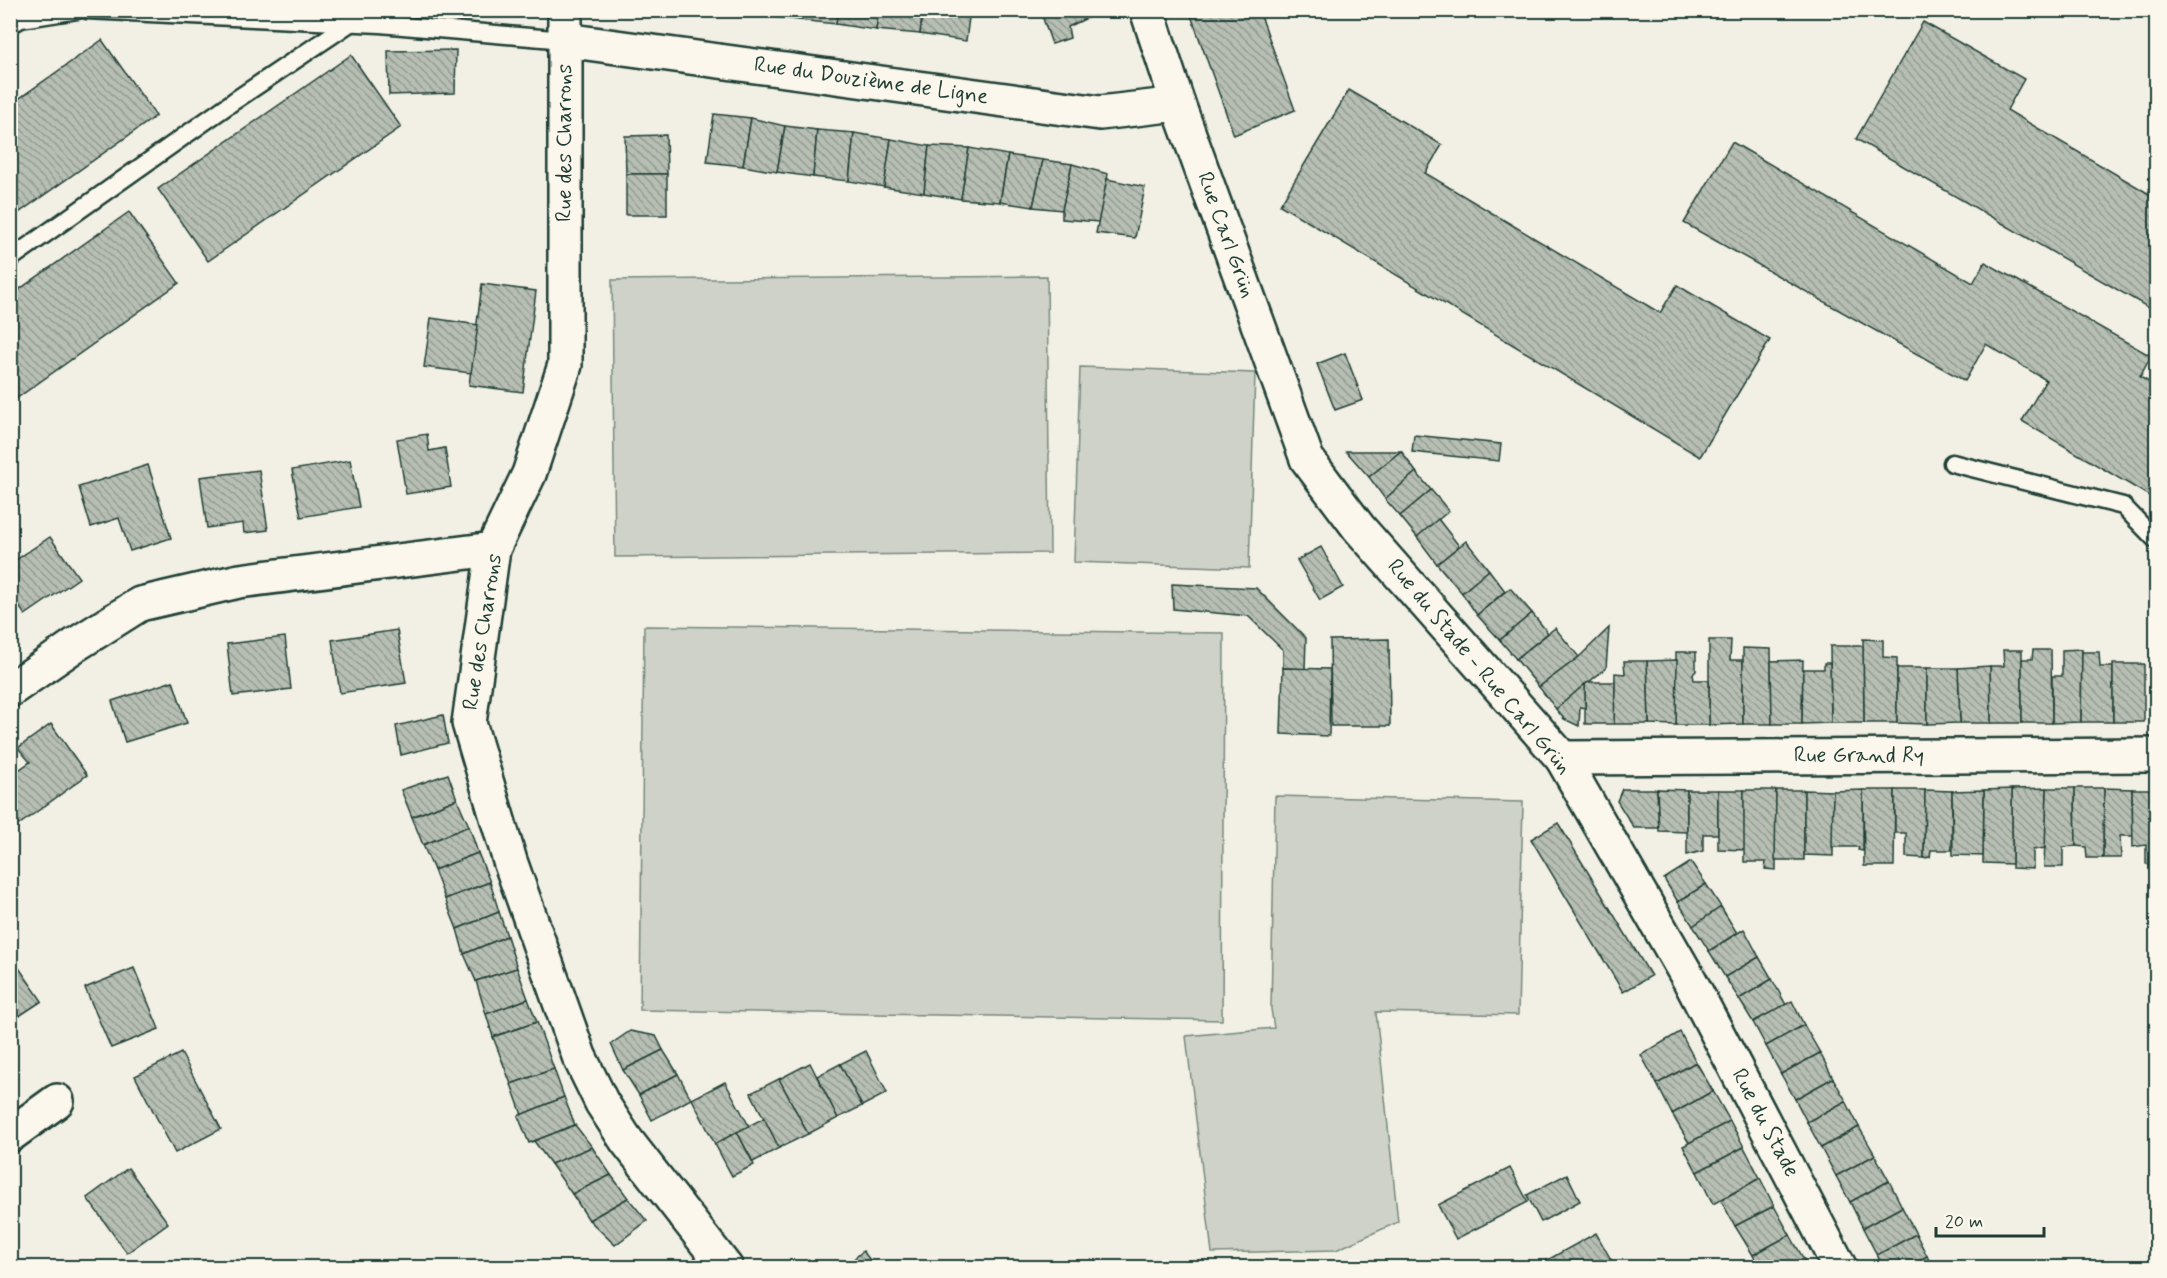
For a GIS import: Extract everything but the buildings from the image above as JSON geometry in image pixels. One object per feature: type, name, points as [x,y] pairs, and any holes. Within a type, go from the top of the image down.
[{"type":"street","name":"Rue Carl Grün","points":[[1147,10],[1178,104],[1307,459]]},
{"type":"street","name":"Rue du Douzième de Ligne","points":[[565,25],[1100,113],[1178,104]]},
{"type":"street","name":"Rue des Charrons","points":[[565,25],[565,365],[529,474],[493,549],[469,723],[510,861],[579,1056],[602,1103],[626,1140],[726,1268]]},
{"type":"street","name":"Rue du Stade - Rue Carl Grün","points":[[1307,459],[1359,528],[1562,758],[1689,979]]},
{"type":"street","points":[[10,690],[140,604],[239,581],[493,549]]},
{"type":"street","name":"Rue Grand Ry","points":[[1562,758],[2157,755]]},
{"type":"street","name":"Rue du Stade","points":[[1689,979],[1840,1268]]},
{"type":"street","points":[[10,1135],[57,1101]]},
{"type":"lane","points":[[10,25],[21,19],[78,10]]},
{"type":"lane","points":[[86,10],[350,23],[565,25]]},
{"type":"lane","points":[[10,259],[350,23]]},
{"type":"lane","points":[[1952,463],[2123,506],[2157,540]]},
{"type":"shaded area","points":[[1047,276],[1050,553],[615,557],[612,280]]},
{"type":"shaded area","points":[[1080,367],[1255,373],[1249,568],[1074,562]]},
{"type":"shaded area","points":[[644,626],[1224,633],[1222,1020],[640,1010]]},
{"type":"shaded area","points":[[1275,796],[1523,802],[1518,1015],[1376,1012],[1398,1222],[1336,1250],[1212,1253],[1186,1036],[1274,1028],[1271,1009]]}]
